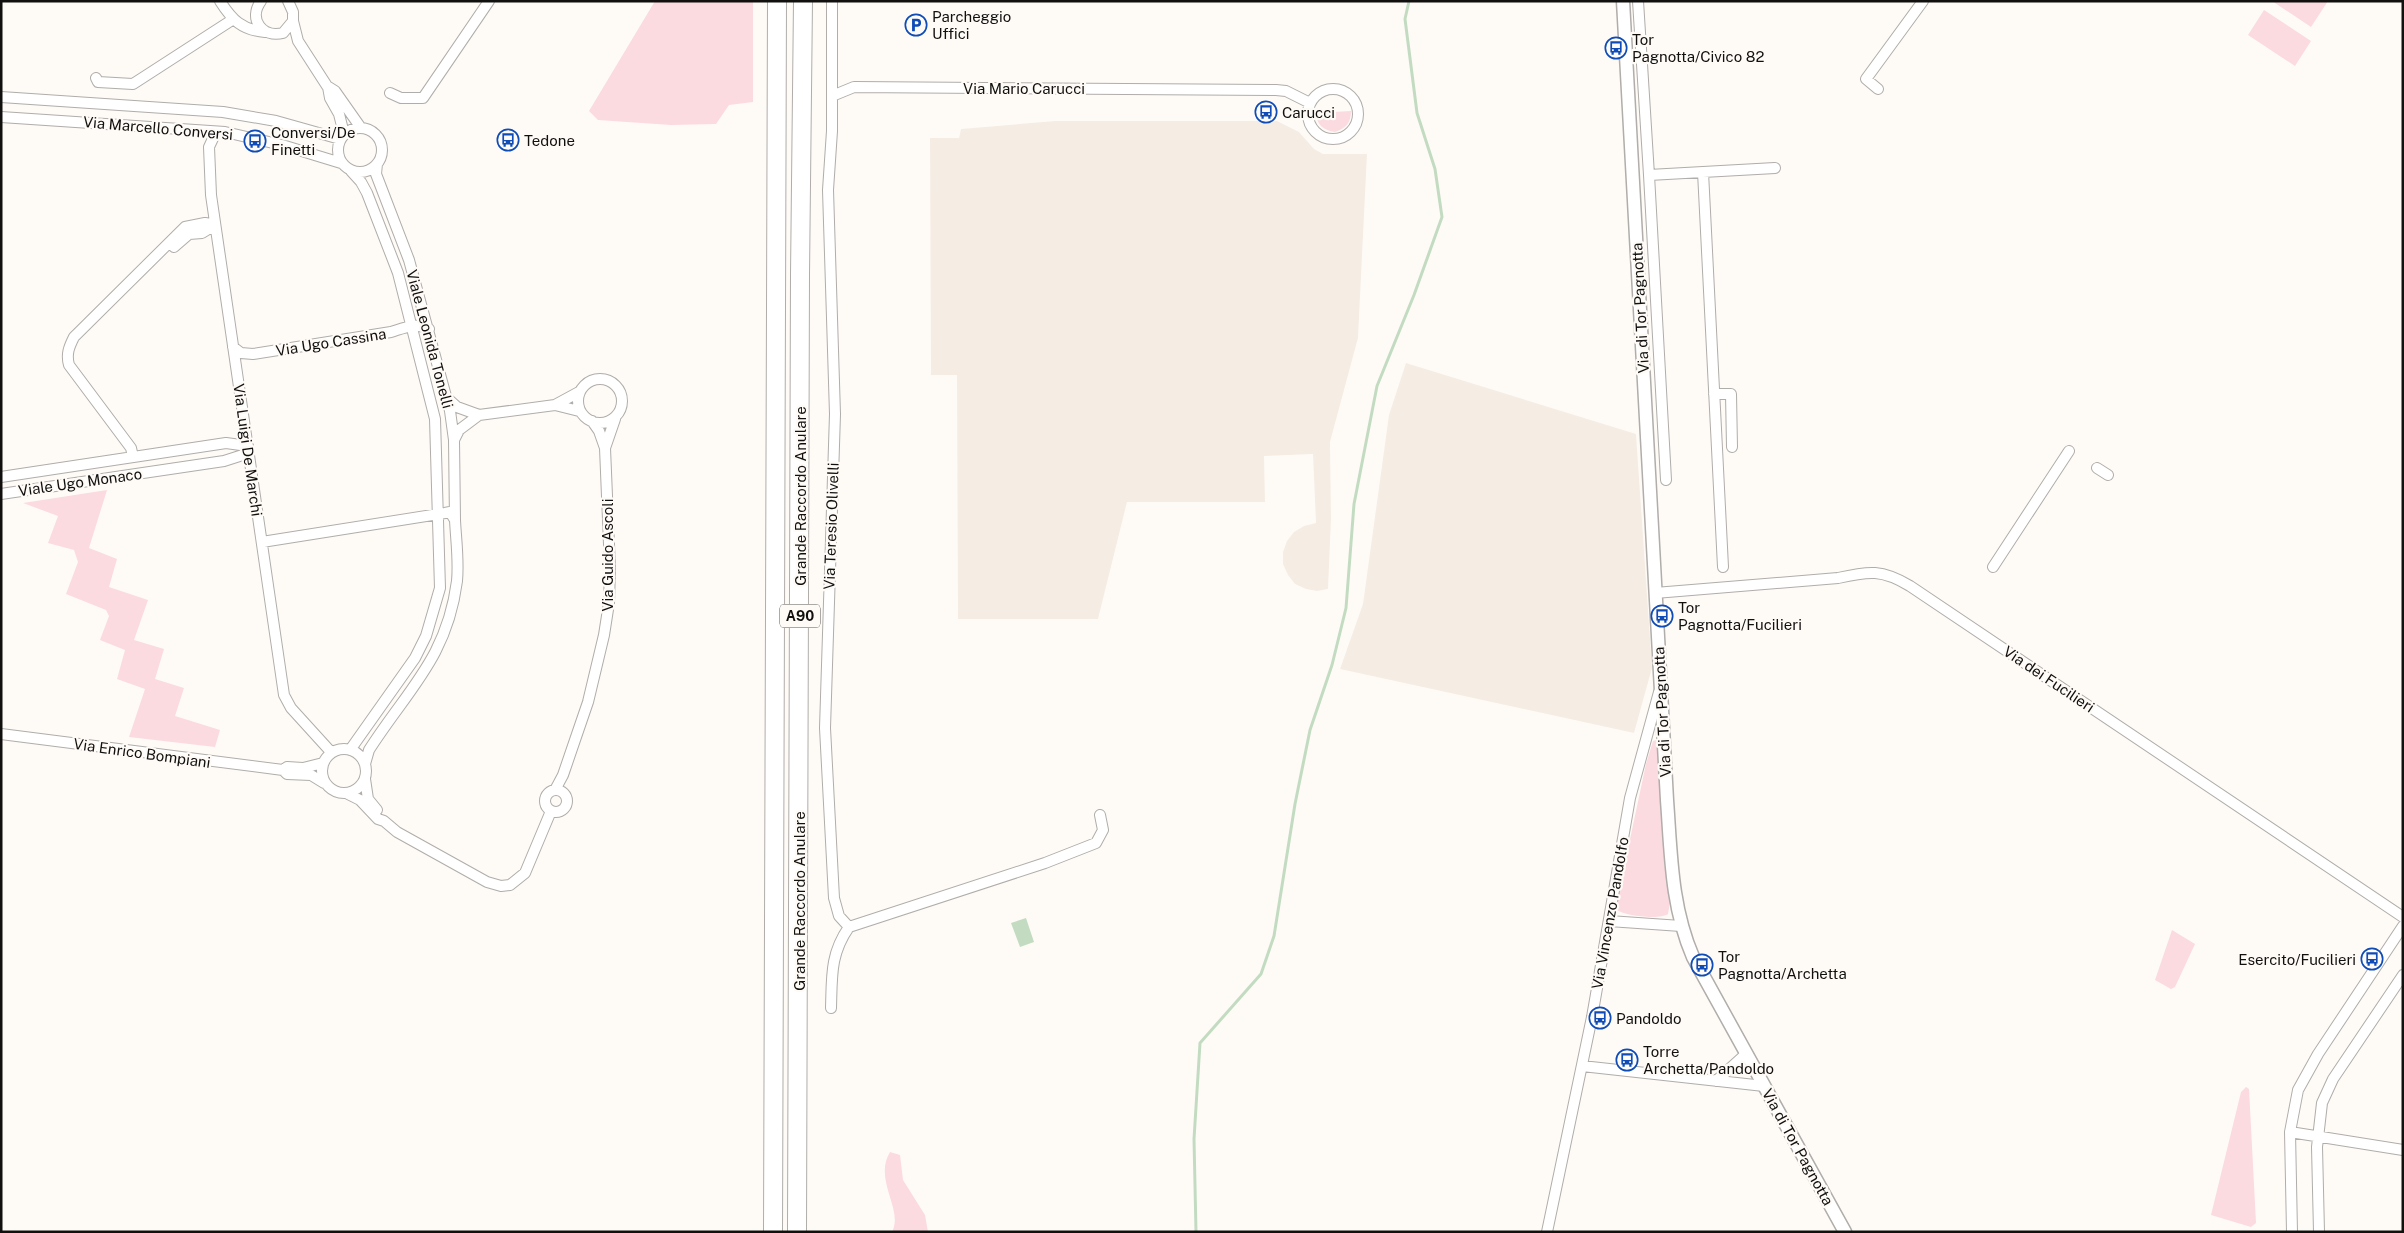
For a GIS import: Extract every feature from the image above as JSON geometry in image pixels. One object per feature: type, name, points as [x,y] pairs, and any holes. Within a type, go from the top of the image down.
[{"type":"highway","name":"Grande Raccordo Anulare","points":[[773,1232],[776,945],[777,1]]},
{"type":"highway","name":"Grande Raccordo Anulare","points":[[796,1232],[803,1]]},
{"type":"street","points":[[220,1],[232,20],[250,30],[282,33],[289,28],[293,21]]},
{"type":"street","points":[[261,1],[255,12],[255,18],[257,24],[265,32]]},
{"type":"street","points":[[390,92],[401,98],[424,98],[489,1]]},
{"type":"street","points":[[832,1],[832,96]]},
{"type":"street","name":"Via di Tor Pagnotta","points":[[1623,1],[1655,593],[1672,868],[1676,902],[1693,957],[1845,1232]]},
{"type":"street","points":[[1638,1],[1666,480]]},
{"type":"street","points":[[1878,89],[1866,79],[1923,1]]},
{"type":"street","points":[[290,2],[294,12],[293,21],[298,41],[328,87],[330,98],[339,114],[342,137]]},
{"type":"street","points":[[96,78],[98,82],[133,84],[232,20]]},
{"type":"street","points":[[282,33],[298,41]]},
{"type":"street","points":[[328,87],[335,91],[361,128]]},
{"type":"street","name":"Via Mario Carucci","points":[[832,96],[854,87],[1276,90],[1286,91],[1310,103]]},
{"type":"street","points":[[1324,90],[1342,90],[1349,94],[1356,104],[1358,114],[1356,123],[1351,131],[1341,138],[1323,137],[1313,130],[1309,122],[1310,103],[1317,94],[1324,90]]},
{"type":"street","name":"Via Teresio Olivelli","points":[[832,96],[828,190],[835,414],[825,728],[834,898],[839,916],[848,928]]},
{"type":"street","name":"Via Marcello Conversi","points":[[1,97],[223,112],[276,121],[342,137]]},
{"type":"street","name":"Via Marcello Conversi","points":[[1,117],[216,132],[272,142],[341,163]]},
{"type":"street","points":[[361,128],[374,132],[381,143],[382,155],[377,164],[365,172],[351,171],[341,163],[337,150],[342,137],[349,130],[361,128]]},
{"type":"street","name":"Via Luigi De Marchi","points":[[216,132],[210,147],[209,174],[284,695],[291,708],[331,752]]},
{"type":"street","name":"Viale Leonida Tonelli","points":[[365,764],[374,743],[428,667],[441,643],[450,618],[457,579],[454,440],[447,398],[410,260],[376,174],[377,164]]},
{"type":"street","points":[[1649,175],[1775,168]]},
{"type":"street","name":"Viale Leonida Tonelli","points":[[350,750],[415,658],[426,636],[440,588],[435,419],[398,273],[362,182],[351,171]]},
{"type":"street","points":[[1703,172],[1723,567]]},
{"type":"street","points":[[133,457],[131,448],[69,365],[67,357],[71,342],[185,227],[194,223],[216,225]]},
{"type":"street","name":"Via Ugo Cassina","points":[[233,348],[241,353],[253,354],[391,332],[412,326],[421,325],[429,329]]},
{"type":"street","points":[[454,440],[459,430],[479,416],[555,405],[579,392],[584,385],[600,378],[615,384],[623,401],[620,412],[615,419],[607,422],[592,422],[579,411],[555,405]]},
{"type":"street","points":[[579,392],[579,411]]},
{"type":"street","points":[[1714,394],[1731,394],[1732,447]]},
{"type":"street","points":[[447,398],[457,407],[479,416]]},
{"type":"street","name":"Via Guido Ascoli","points":[[605,448],[615,419]]},
{"type":"street","name":"Via Guido Ascoli","points":[[558,791],[597,671],[609,602],[610,525],[605,448],[599,431],[592,422]]},
{"type":"street","name":"Viale Ugo Monaco","points":[[1,477],[226,443],[248,450]]},
{"type":"street","name":"Viale Ugo Monaco","points":[[1,494],[238,459],[248,450]]},
{"type":"street","points":[[1993,567],[2069,451]]},
{"type":"street","name":"Viale Ugo Monaco","points":[[156,454],[159,470]]},
{"type":"street","points":[[66,468],[68,484]]},
{"type":"street","points":[[2097,468],[2108,475]]},
{"type":"street","points":[[262,542],[450,512],[456,520]]},
{"type":"street","name":"Via dei Fucilieri","points":[[1655,593],[1838,578],[1865,572],[1889,574],[2403,917]]},
{"type":"street","name":"Via Vincenzo Pandolfo","points":[[1546,1232],[1582,1066],[1630,798],[1661,684]]},
{"type":"street","name":"Via Enrico Bompiani","points":[[1,734],[283,770],[287,774],[311,775],[324,783]]},
{"type":"street","points":[[384,821],[378,819],[360,800],[348,794],[335,792],[324,783],[322,777],[323,763],[331,752],[350,750],[362,758],[365,764],[364,780],[368,799],[384,821],[397,832],[464,871],[487,882],[501,886],[517,881],[525,873],[551,811]]},
{"type":"street","name":"Via Enrico Bompiani","points":[[283,770],[287,767],[303,768],[323,763]]},
{"type":"street","points":[[348,794],[361,786],[364,780]]},
{"type":"street","points":[[558,791],[567,800],[565,808],[559,812],[551,811],[546,806],[546,798],[550,792],[558,791]]},
{"type":"street","points":[[831,1008],[833,958],[839,942],[848,928],[1096,843],[1103,830],[1100,815]]},
{"type":"street","points":[[1609,921],[1682,926]]},
{"type":"street","points":[[2292,1232],[2290,1132],[2293,1110],[2301,1083],[2403,926]]},
{"type":"street","points":[[2319,1232],[2318,1135],[2321,1110],[2330,1084],[2403,975]]},
{"type":"street","points":[[1716,1081],[1746,1054]]},
{"type":"street","points":[[1582,1066],[1764,1086]]},
{"type":"street","points":[[2290,1132],[2403,1150]]},
{"type":"shaded area","points":[[655,1],[753,1],[753,102],[729,105],[716,124],[671,125],[598,120],[589,111]]},
{"type":"shaded area","points":[[2272,1],[2328,1],[2311,27]]},
{"type":"shaded area","points":[[2264,10],[2311,41],[2295,66],[2248,35]]},
{"type":"shaded area","points":[[1351,111],[1347,125],[1335,132],[1322,127],[1316,113]]},
{"type":"shaded area","points":[[1055,121],[1277,121],[1299,132],[1314,149],[1323,154],[1367,154],[1358,338],[1330,442],[1331,519],[1328,589],[1317,591],[1295,584],[1283,564],[1283,552],[1287,541],[1294,532],[1304,526],[1316,523],[1313,454],[1264,456],[1265,502],[1127,502],[1098,619],[958,619],[957,375],[931,375],[930,138],[959,138],[961,129]]},
{"type":"shaded area","points":[[1406,363],[1636,434],[1652,668],[1634,733],[1340,669],[1363,604],[1389,415]]},
{"type":"shaded area","points":[[107,490],[89,548],[117,559],[109,587],[148,600],[134,640],[164,649],[155,679],[184,688],[175,716],[220,730],[215,747],[129,737],[145,689],[117,679],[125,650],[100,640],[109,616],[106,610],[66,594],[78,562],[74,550],[48,543],[58,516],[23,503]]},
{"type":"shaded area","points":[[1656,740],[1659,745],[1665,870],[1670,902],[1668,914],[1650,917],[1626,914],[1616,909],[1616,905],[1646,764],[1653,741]]},
{"type":"shaded area","points":[[1026,918],[1034,942],[1020,947],[1011,923]]},
{"type":"shaded area","points":[[2172,930],[2195,944],[2175,987],[2171,989],[2155,980]]},
{"type":"shaded area","points":[[2246,1087],[2249,1089],[2256,1223],[2251,1227],[2211,1215],[2241,1092]]},
{"type":"shaded area","points":[[890,1152],[900,1155],[903,1180],[925,1215],[928,1232],[892,1232],[895,1223],[894,1214],[885,1173]]},
{"type":"waterway","points":[[1196,1232],[1194,1139],[1200,1043],[1261,974],[1274,936],[1295,804],[1310,730],[1332,665],[1346,608],[1354,504],[1377,386],[1414,295],[1442,217],[1435,169],[1417,113],[1405,19],[1409,1]]},
{"type":"place","name":"Parcheggio Uffici","points":[[916,25]]},
{"type":"place","name":"Tor Pagnotta/Civico 82","points":[[1616,48]]},
{"type":"place","name":"Carucci","points":[[1266,112]]},
{"type":"place","name":"Tedone","points":[[508,140]]},
{"type":"place","name":"Conversi/De Finetti","points":[[255,141]]},
{"type":"place","name":"Tor Pagnotta/Fucilieri","points":[[1662,616]]},
{"type":"place","name":"Esercito/Fucilieri","points":[[2372,959]]},
{"type":"place","name":"Tor Pagnotta/Archetta","points":[[1702,965]]},
{"type":"place","name":"Pandoldo","points":[[1600,1018]]},
{"type":"place","name":"Torre Archetta/Pandoldo","points":[[1627,1060]]}]
